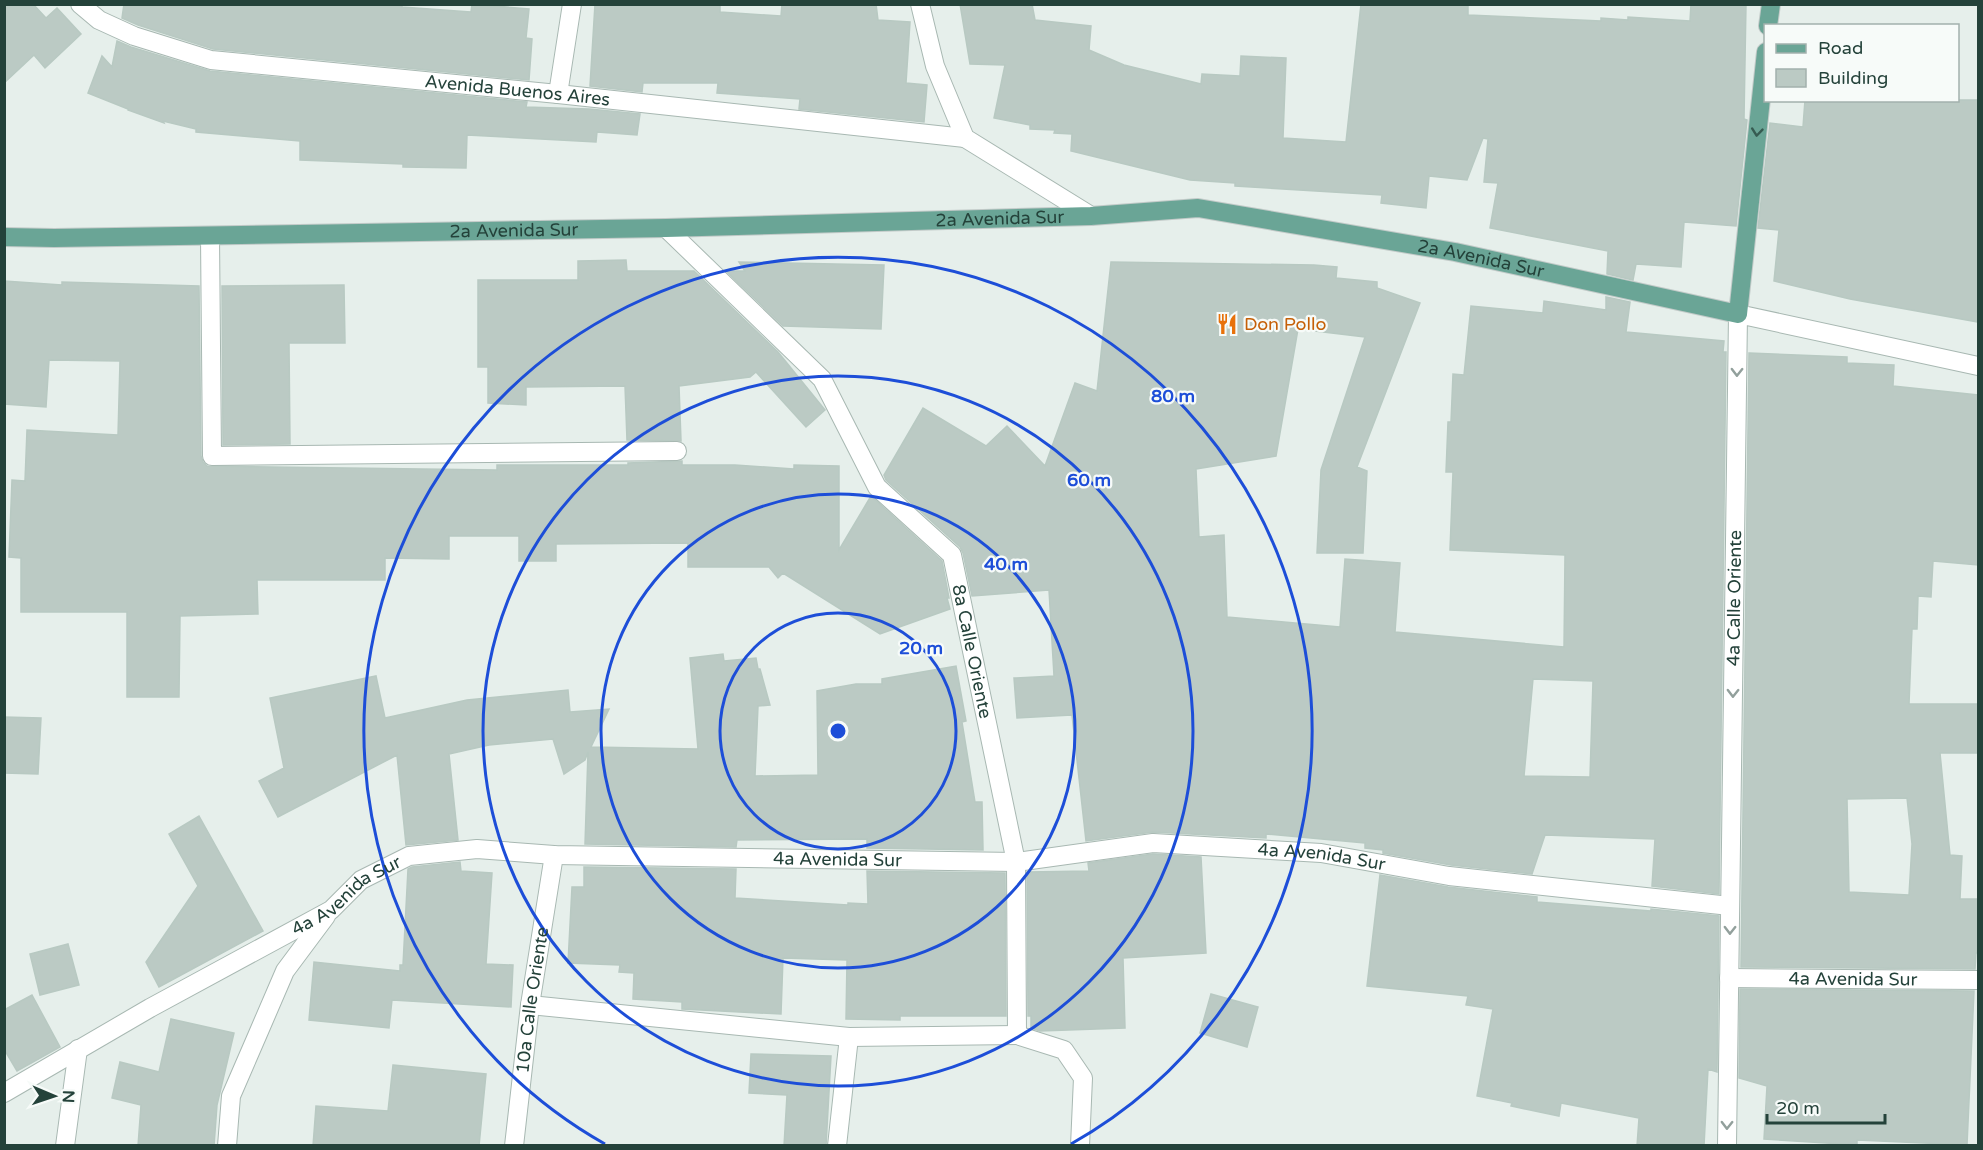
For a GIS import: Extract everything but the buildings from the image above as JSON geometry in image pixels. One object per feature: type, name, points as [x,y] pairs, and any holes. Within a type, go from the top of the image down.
[{"type":"main road","points":[[1768,24],[1771,4]]},
{"type":"main road","name":"4a Calle Oriente","points":[[1738,314],[1764,71]]},
{"type":"main road","name":"2a Avenida Sur","points":[[4,237],[210,236],[666,228],[1091,216],[1198,208],[1455,252],[1738,314]]},
{"type":"street","name":"Avenida Buenos Aires","points":[[80,4],[99,20],[134,36],[211,60],[558,94],[965,138]]},
{"type":"street","points":[[558,94],[572,4]]},
{"type":"street","points":[[920,4],[935,66],[965,138],[1091,216]]},
{"type":"street","name":"8a Calle Oriente","points":[[666,228],[822,379],[877,487],[952,555],[1016,862],[1017,1035]]},
{"type":"street","points":[[210,236],[212,456],[677,451]]},
{"type":"street","name":"2a Avenida Sur","points":[[1738,314],[1978,366]]},
{"type":"street","name":"4a Calle Oriente","points":[[1727,1146],[1738,314]]},
{"type":"street","name":"4a Avenida Sur","points":[[4,1093],[150,1008],[331,910],[361,880],[409,856],[477,849],[554,855],[1016,862],[1153,843],[1321,853],[1449,876],[1731,906]]},
{"type":"street","name":"10a Calle Oriente","points":[[514,1146],[530,1005],[554,855]]},
{"type":"street","points":[[227,1146],[231,1096],[285,971],[331,910]]},
{"type":"street","name":"4a Avenida Sur","points":[[1729,978],[1978,980]]},
{"type":"street","points":[[530,1005],[849,1037],[1017,1035],[1064,1050],[1083,1078],[1080,1146]]},
{"type":"street","points":[[837,1146],[849,1037]]},
{"type":"street","points":[[65,1146],[78,1049]]},
{"type":"place","name":"Don Pollo","points":[[1227,324]]}]
